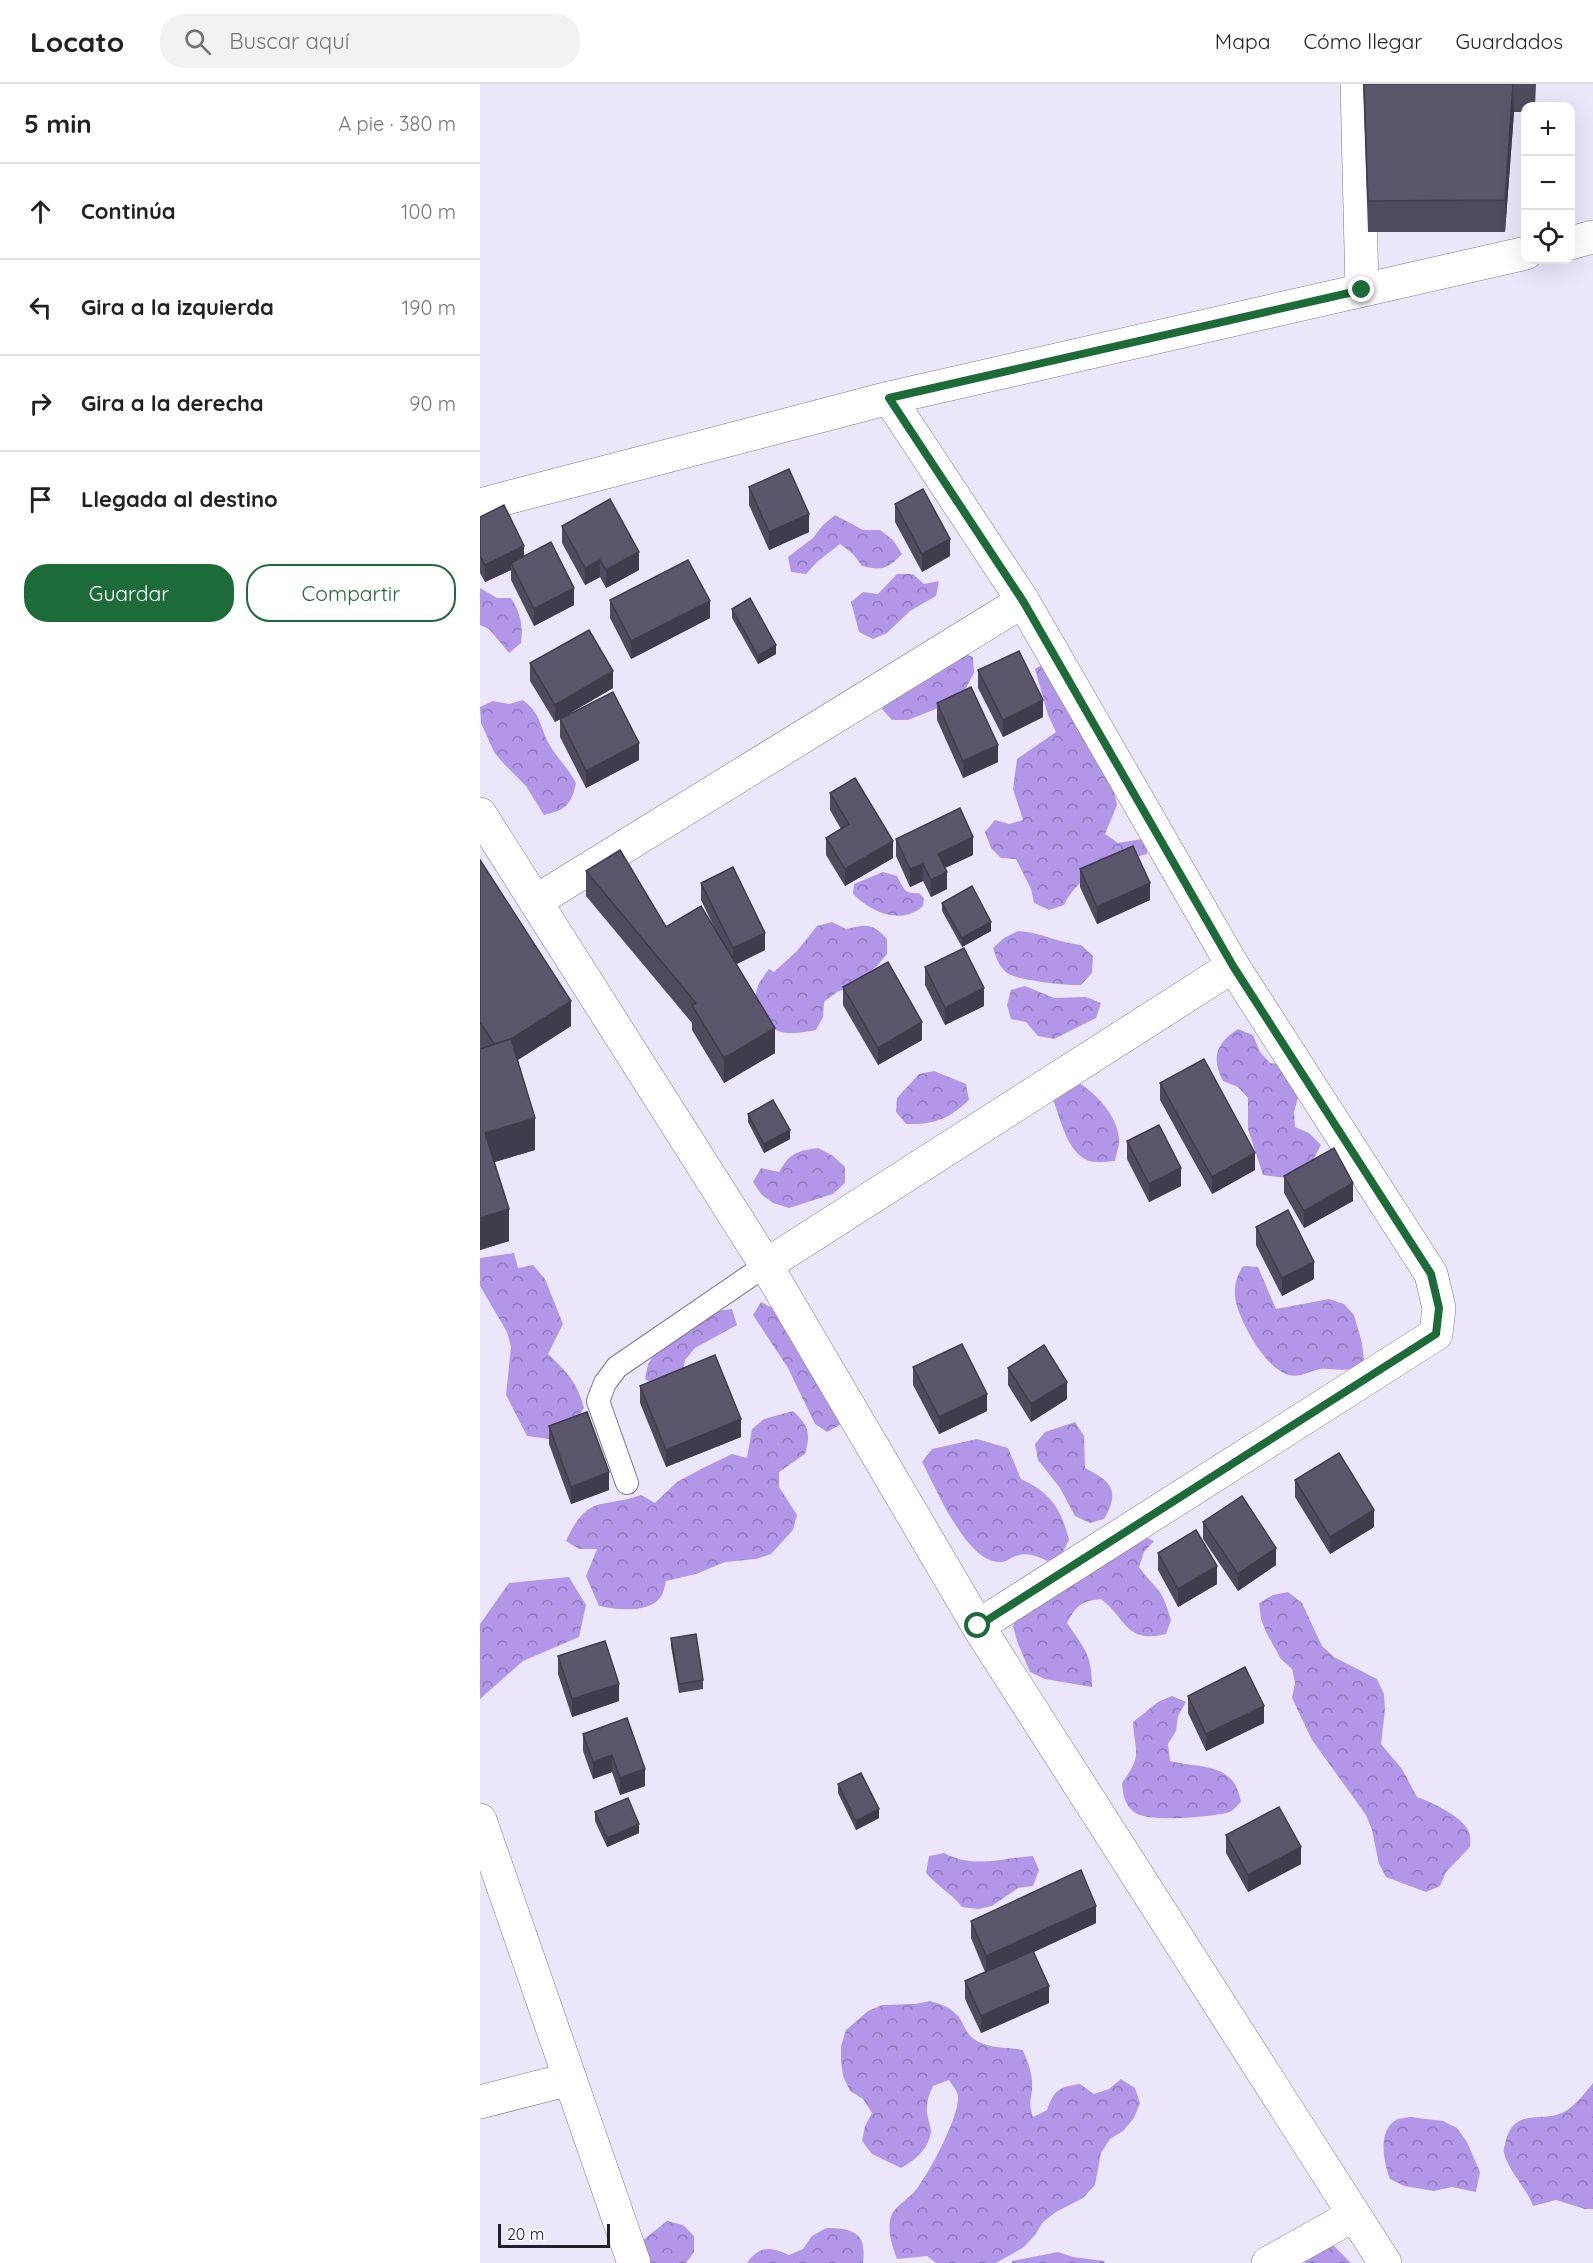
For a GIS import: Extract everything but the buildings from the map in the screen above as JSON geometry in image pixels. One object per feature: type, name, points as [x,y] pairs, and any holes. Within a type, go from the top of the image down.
[{"type":"street","points":[[1358,84],[1362,290]]},
{"type":"street","points":[[1575,242],[1593,237]]},
{"type":"street","points":[[480,505],[889,398],[1521,254]]},
{"type":"street","points":[[889,398],[1023,601],[1233,966],[1431,1274],[1439,1308],[1436,1334],[978,1626]]},
{"type":"street","points":[[536,901],[1023,601]]},
{"type":"street","points":[[480,814],[766,1265],[978,1626],[1385,2263]]},
{"type":"street","points":[[766,1265],[1233,966]]},
{"type":"street","points":[[480,1820],[634,2263]]},
{"type":"street","points":[[480,2102],[570,2079]]},
{"type":"street","points":[[1268,2263],[1354,2215]]},
{"type":"lane","points":[[627,1483],[598,1401],[605,1383],[617,1367],[766,1265]]},
{"type":"green space","points":[[835,515],[863,530],[880,530],[893,540],[902,554],[884,568],[869,568],[862,566],[853,554],[840,544],[806,574],[791,572],[788,557],[813,538]]},
{"type":"green space","points":[[897,574],[913,574],[924,584],[939,581],[936,596],[910,611],[887,633],[873,639],[859,632],[851,602],[863,592],[878,594]]},
{"type":"green space","points":[[480,588],[497,598],[511,598],[517,609],[521,625],[521,643],[509,653],[489,629],[480,625]]},
{"type":"green space","points":[[958,652],[973,657],[974,673],[956,701],[908,720],[892,720],[882,709],[891,695]]},
{"type":"green space","points":[[1048,661],[1113,787],[1117,805],[1105,834],[1118,843],[1148,838],[1147,854],[1099,870],[1079,884],[1064,905],[1049,910],[1034,903],[1031,889],[1016,859],[1001,858],[991,848],[985,832],[995,820],[1009,824],[1023,820],[1013,789],[1017,759],[1056,732],[1048,715],[1035,669]]},
{"type":"green space","points":[[523,700],[537,716],[549,744],[576,783],[572,797],[566,805],[558,811],[544,815],[526,786],[494,752],[481,723],[480,707],[493,701],[509,704]]},
{"type":"green space","points":[[883,872],[897,876],[903,887],[910,893],[919,893],[924,898],[923,906],[914,912],[896,916],[877,911],[853,894],[854,884]]},
{"type":"green space","points":[[832,922],[846,929],[859,926],[873,927],[887,939],[887,954],[877,966],[853,986],[837,992],[824,1002],[823,1017],[816,1030],[785,1033],[774,1029],[767,1022],[754,999],[759,983],[769,969],[774,972],[797,951],[817,926]]},
{"type":"green space","points":[[1018,931],[1081,945],[1093,956],[1092,973],[1081,985],[1074,985],[1031,980],[1007,973],[1000,965],[993,948],[1004,938]]},
{"type":"green space","points":[[1025,986],[1054,998],[1086,997],[1101,1003],[1096,1018],[1054,1039],[1038,1036],[1026,1022],[1011,1019],[1007,1005],[1011,990]]},
{"type":"green space","points":[[1238,1029],[1253,1035],[1260,1052],[1270,1063],[1286,1065],[1299,1094],[1294,1112],[1295,1127],[1309,1133],[1321,1145],[1313,1160],[1287,1178],[1263,1175],[1248,1129],[1248,1098],[1238,1087],[1223,1081],[1219,1073],[1217,1058],[1220,1046]]},
{"type":"green space","points":[[934,1071],[966,1084],[969,1100],[955,1112],[940,1120],[906,1124],[896,1112],[897,1098],[919,1074]]},
{"type":"green space","points":[[1074,1080],[1096,1096],[1114,1120],[1119,1141],[1115,1161],[1086,1160],[1072,1147],[1053,1100]]},
{"type":"green space","points":[[818,1148],[833,1156],[845,1167],[845,1183],[833,1194],[789,1208],[773,1203],[761,1194],[753,1182],[761,1168],[779,1172],[795,1154]]},
{"type":"green space","points":[[514,1253],[518,1268],[533,1265],[545,1279],[563,1324],[548,1354],[570,1378],[584,1408],[575,1421],[549,1439],[527,1436],[506,1395],[511,1347],[507,1332],[480,1286],[480,1258]]},
{"type":"green space","points":[[1243,1266],[1258,1267],[1276,1309],[1329,1299],[1344,1304],[1354,1315],[1364,1360],[1353,1368],[1345,1370],[1320,1369],[1293,1376],[1280,1371],[1262,1353],[1241,1318],[1235,1297],[1236,1284]]},
{"type":"green space","points":[[761,1302],[776,1310],[847,1421],[827,1432],[815,1424],[788,1368],[753,1315]]},
{"type":"green space","points":[[732,1309],[737,1325],[695,1348],[685,1360],[682,1376],[655,1386],[645,1379],[648,1364],[674,1326],[701,1313]]},
{"type":"green space","points":[[793,1411],[807,1430],[807,1447],[805,1454],[779,1472],[779,1487],[797,1515],[793,1530],[771,1554],[756,1559],[725,1562],[696,1574],[666,1581],[662,1595],[657,1601],[642,1608],[615,1609],[599,1606],[586,1576],[597,1549],[579,1549],[566,1541],[581,1516],[597,1505],[641,1495],[655,1503],[677,1482],[703,1468],[732,1454],[747,1458],[752,1429],[764,1419]]},
{"type":"green space","points":[[1075,1422],[1084,1436],[1085,1468],[1107,1482],[1112,1494],[1112,1501],[1104,1519],[1090,1523],[1075,1516],[1060,1488],[1038,1460],[1035,1444],[1045,1432]]},
{"type":"green space","points":[[977,1439],[1008,1448],[1021,1479],[1040,1490],[1053,1503],[1062,1519],[1069,1540],[1061,1556],[1047,1561],[1024,1554],[999,1562],[987,1559],[964,1537],[944,1506],[922,1462],[932,1449]]},
{"type":"green space","points":[[1139,1534],[1154,1541],[1144,1552],[1139,1567],[1165,1601],[1171,1620],[1166,1634],[1142,1636],[1134,1633],[1101,1599],[1089,1601],[1076,1608],[1067,1623],[1089,1660],[1092,1687],[1045,1679],[1030,1672],[1013,1626],[1019,1611]]},
{"type":"green space","points":[[569,1577],[586,1605],[579,1637],[523,1661],[480,1699],[480,1624],[509,1583]]},
{"type":"green space","points":[[1288,1592],[1302,1603],[1322,1646],[1334,1657],[1377,1679],[1384,1694],[1385,1710],[1381,1744],[1402,1769],[1417,1797],[1438,1806],[1466,1826],[1470,1837],[1470,1847],[1446,1872],[1440,1886],[1426,1892],[1386,1877],[1379,1864],[1372,1830],[1366,1815],[1312,1740],[1292,1698],[1295,1683],[1292,1669],[1281,1659],[1261,1619],[1259,1603],[1273,1595]]},
{"type":"green space","points":[[1172,1696],[1186,1702],[1178,1716],[1176,1731],[1168,1744],[1170,1761],[1215,1770],[1232,1780],[1241,1802],[1234,1809],[1218,1815],[1164,1818],[1141,1815],[1134,1812],[1126,1802],[1122,1783],[1133,1766],[1136,1754],[1133,1722],[1158,1702]]},
{"type":"green space","points":[[944,1853],[955,1858],[977,1862],[1033,1856],[1039,1870],[1033,1886],[1018,1888],[992,1906],[978,1909],[962,1907],[926,1873],[929,1856]]},
{"type":"green space","points":[[930,2001],[945,2006],[955,2013],[967,2032],[982,2044],[1023,2050],[1031,2074],[1030,2106],[1033,2117],[1047,2110],[1052,2098],[1062,2088],[1080,2084],[1094,2094],[1109,2089],[1121,2079],[1135,2088],[1140,2103],[1134,2118],[1123,2131],[1110,2139],[1101,2153],[1095,2185],[1083,2198],[1056,2212],[1043,2222],[1024,2247],[996,2263],[936,2263],[927,2256],[897,2259],[892,2243],[890,2219],[892,2214],[921,2183],[954,2117],[958,2096],[949,2080],[933,2086],[930,2094],[927,2109],[931,2132],[927,2144],[916,2158],[901,2168],[872,2154],[862,2141],[865,2126],[872,2113],[863,2099],[850,2091],[843,2076],[841,2046],[846,2030],[868,2011],[882,2005]]},
{"type":"green space","points":[[1593,2083],[1593,2209],[1585,2209],[1556,2200],[1533,2206],[1506,2160],[1504,2148],[1510,2130],[1516,2123],[1523,2120],[1564,2112],[1576,2103]]},
{"type":"green space","points":[[1410,2117],[1443,2121],[1457,2128],[1467,2142],[1480,2172],[1476,2192],[1452,2187],[1434,2191],[1404,2186],[1390,2179],[1384,2156],[1386,2132],[1396,2120]]},
{"type":"green space","points":[[667,2221],[683,2225],[694,2236],[694,2252],[686,2263],[644,2263],[642,2241]]},
{"type":"green space","points":[[826,2228],[844,2229],[856,2234],[863,2245],[863,2263],[747,2263],[761,2250],[771,2249],[789,2255],[803,2249],[812,2236]]},
{"type":"green space","points":[[1332,2244],[1351,2263],[1305,2263],[1303,2251]]},
{"type":"green space","points":[[1058,2252],[1105,2263],[1012,2263],[1012,2261]]},
{"type":"route","points":[[978,1626],[1436,1334],[1439,1308],[1431,1274],[1233,966],[1023,601],[889,398],[1362,290]]}]
